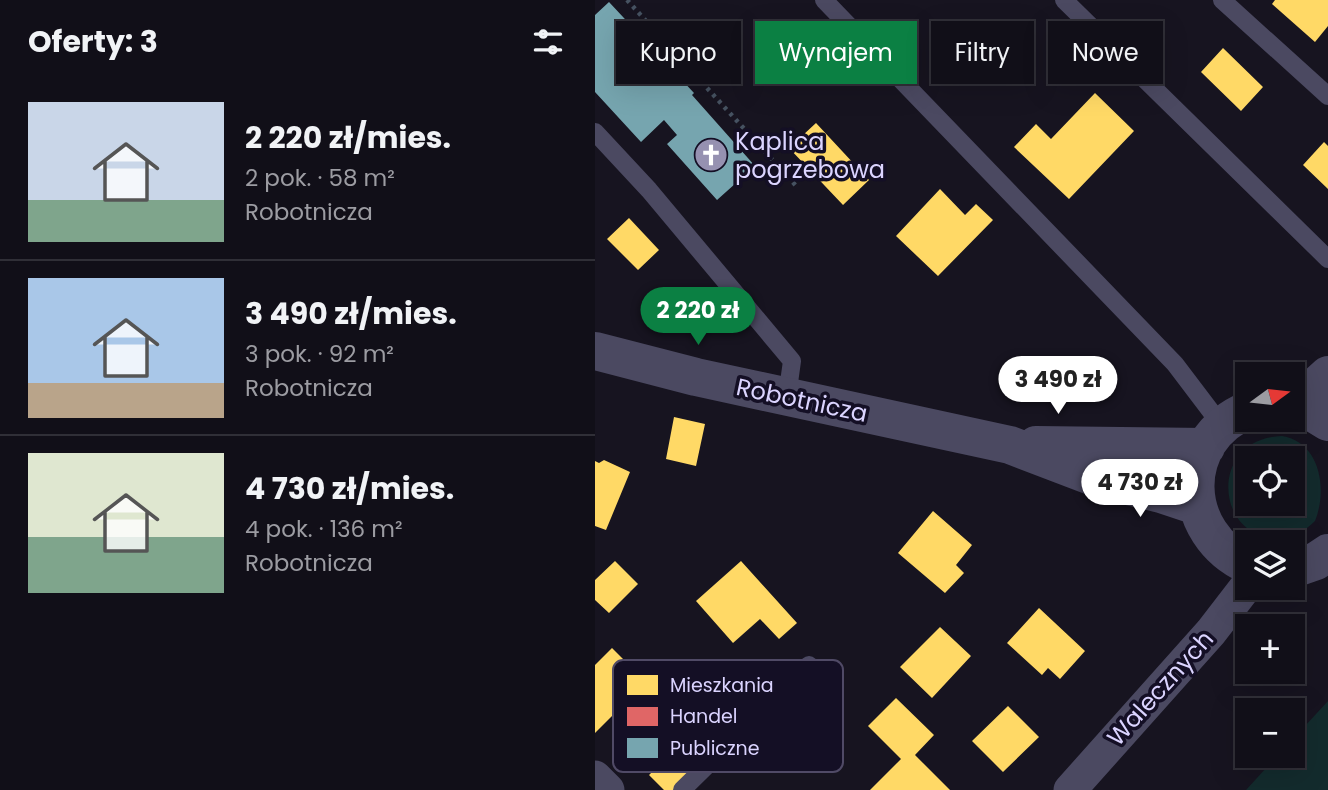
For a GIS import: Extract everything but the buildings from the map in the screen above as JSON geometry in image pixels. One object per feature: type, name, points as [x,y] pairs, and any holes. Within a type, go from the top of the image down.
[{"type":"street","name":"Robotnicza","points":[[595,351],[787,397],[1010,445],[1099,479],[1197,506]]},
{"type":"street","points":[[1305,396],[1328,375]]},
{"type":"street","points":[[1305,409],[1328,422]]},
{"type":"street","name":"Robotnicza","points":[[1010,445],[1225,428]]},
{"type":"street","points":[[1225,428],[1195,475],[1197,506],[1211,537],[1235,558]]},
{"type":"street","name":"Walecznych","points":[[1070,790],[1211,632],[1236,600]]},
{"type":"street","points":[[595,777],[608,790]]},
{"type":"lane","points":[[824,0],[1175,364],[1225,428]]},
{"type":"lane","points":[[1064,0],[1328,259]]},
{"type":"lane","points":[[1222,0],[1328,96]]},
{"type":"lane","points":[[595,132],[649,190],[792,361],[787,397]]},
{"type":"lane","points":[[682,790],[700,772]]},
{"type":"path","points":[[627,0],[798,188]]},
{"type":"green space","points":[[1282,436],[1304,446],[1251,446],[1257,441]]},
{"type":"green space","points":[[1305,447],[1313,457],[1320,482],[1321,495],[1315,521],[1304,530],[1252,530],[1238,516],[1305,516]]},
{"type":"green space","points":[[1235,464],[1235,512],[1228,490]]},
{"type":"green space","points":[[1328,701],[1328,790],[1246,790],[1266,768],[1305,768],[1305,726]]},
{"type":"place","name":"Kaplica pogrzebowa","points":[[711,155]]}]
